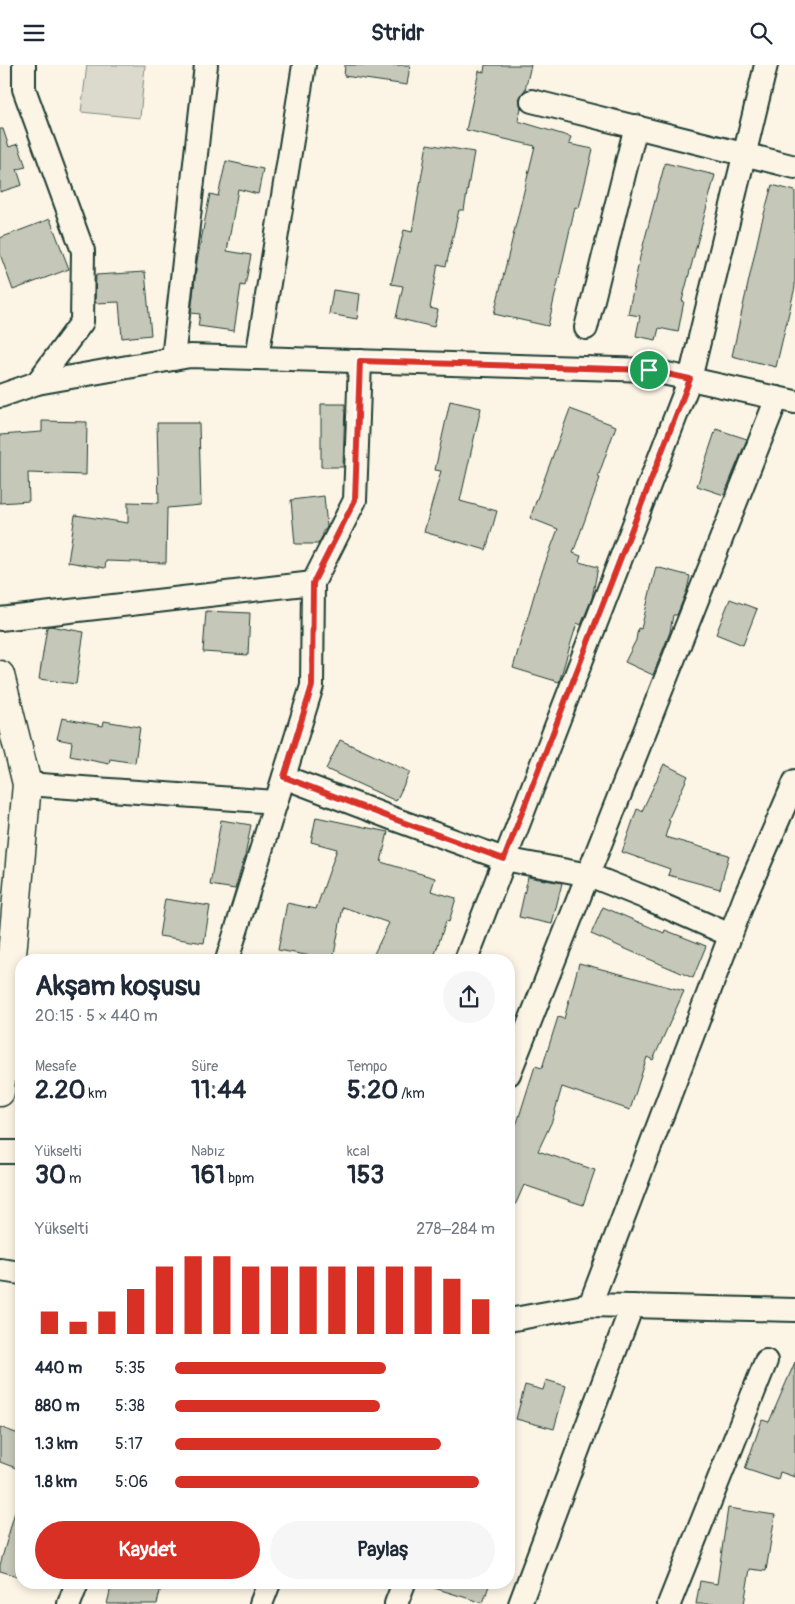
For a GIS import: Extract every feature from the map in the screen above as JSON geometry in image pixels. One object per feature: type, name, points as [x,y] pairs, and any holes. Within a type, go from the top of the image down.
[{"type":"street","points":[[24,65],[24,89],[83,251],[82,322],[37,383]]},
{"type":"street","points":[[24,89],[30,65]]},
{"type":"street","points":[[173,359],[206,65]]},
{"type":"street","points":[[257,358],[304,65]]},
{"type":"street","points":[[468,954],[690,379],[766,65]]},
{"type":"street","points":[[532,101],[795,167]]},
{"type":"street","points":[[586,328],[636,126]]},
{"type":"street","points":[[0,396],[37,383],[190,356],[649,370],[786,400],[588,875],[515,1059]]},
{"type":"street","points":[[229,954],[312,686],[313,583],[355,500],[360,361]]},
{"type":"street","points":[[0,619],[313,583]]},
{"type":"street","points":[[0,675],[27,784],[0,1092]]},
{"type":"street","points":[[284,777],[504,859],[588,875],[644,897],[730,935]]},
{"type":"street","points":[[590,1305],[730,935],[795,781]]},
{"type":"street","points":[[27,784],[276,803]]},
{"type":"street","points":[[0,1152],[15,1152]]},
{"type":"street","points":[[0,1270],[15,1272]]},
{"type":"street","points":[[515,1319],[590,1305],[795,1310]]},
{"type":"street","points":[[520,1604],[632,1306]]},
{"type":"street","points":[[669,1604],[766,1361]]},
{"type":"street","points":[[69,1604],[75,1589]]},
{"type":"street","points":[[261,1604],[267,1589]]},
{"type":"street","points":[[396,1604],[402,1589]]},
{"type":"shaded area","points":[[87,65],[145,65],[140,118],[81,112]]},
{"type":"building","points":[[345,65],[410,65],[407,85],[344,76]]},
{"type":"building","points":[[485,65],[531,65],[525,90],[519,98],[521,108],[518,121],[571,137],[569,144],[593,149],[579,208],[575,207],[548,326],[494,314],[535,146],[466,130],[479,71],[484,72]]},
{"type":"building","points":[[0,129],[3,129],[9,147],[18,144],[26,167],[17,169],[22,185],[0,192]]},
{"type":"building","points":[[427,144],[474,152],[464,210],[459,210],[446,266],[438,264],[430,308],[438,310],[434,327],[396,318],[403,286],[391,284],[404,230],[412,232]]},
{"type":"building","points":[[226,161],[263,169],[258,194],[238,189],[227,251],[251,255],[245,286],[241,285],[234,331],[198,326],[200,314],[191,313],[197,261],[210,194],[218,196]]},
{"type":"building","points":[[665,163],[715,175],[682,301],[684,301],[678,332],[659,328],[656,340],[636,336],[640,316],[628,314],[640,257]]},
{"type":"building","points":[[772,185],[795,191],[795,287],[776,367],[732,356],[761,225]]},
{"type":"building","points":[[50,219],[69,269],[13,290],[0,254],[0,238]]},
{"type":"building","points":[[145,272],[151,335],[122,338],[119,302],[95,303],[96,275]]},
{"type":"building","points":[[333,290],[360,294],[357,319],[329,314]]},
{"type":"building","points":[[450,401],[481,408],[460,501],[497,511],[486,550],[424,532],[441,471],[435,470]]},
{"type":"building","points":[[321,404],[345,404],[343,467],[321,467]]},
{"type":"building","points":[[570,409],[616,426],[598,477],[600,478],[573,553],[581,556],[579,562],[598,567],[592,598],[581,625],[577,623],[559,682],[513,668],[537,585],[558,529],[530,518]]},
{"type":"building","points":[[42,421],[87,422],[86,475],[28,473],[29,501],[0,503],[0,435],[42,432]]},
{"type":"building","points":[[157,423],[199,423],[201,505],[167,508],[166,563],[106,561],[105,568],[68,562],[75,515],[128,523],[128,502],[159,503]]},
{"type":"building","points":[[716,429],[747,439],[724,495],[697,486]]},
{"type":"building","points":[[324,496],[327,527],[323,531],[318,544],[295,544],[291,500]]},
{"type":"building","points":[[656,567],[690,576],[687,590],[677,615],[673,615],[670,632],[653,675],[625,662],[636,640],[638,628],[641,629]]},
{"type":"building","points":[[730,599],[757,609],[743,645],[716,634]]},
{"type":"building","points":[[206,611],[250,613],[248,655],[203,652]]},
{"type":"building","points":[[47,627],[84,632],[76,684],[39,679]]},
{"type":"building","points":[[62,718],[103,726],[104,721],[140,727],[135,763],[110,759],[109,764],[70,756],[72,742],[57,739]]},
{"type":"building","points":[[340,740],[410,772],[396,801],[326,769]]},
{"type":"building","points":[[664,764],[688,776],[668,820],[670,821],[665,837],[729,855],[720,889],[668,875],[670,869],[622,852],[637,809],[642,811]]},
{"type":"building","points":[[316,817],[388,832],[381,862],[435,878],[431,891],[456,898],[449,922],[446,921],[435,954],[374,954],[389,923],[343,907],[334,954],[300,954],[278,950],[287,903],[316,909],[337,849],[311,842]]},
{"type":"building","points":[[221,820],[251,825],[245,856],[235,889],[210,885]]},
{"type":"building","points":[[528,877],[562,883],[552,924],[519,917]]},
{"type":"building","points":[[165,899],[210,906],[204,943],[159,936]]},
{"type":"building","points":[[603,907],[664,933],[665,930],[706,946],[693,978],[591,934]]},
{"type":"building","points":[[579,963],[684,991],[653,1060],[647,1057],[630,1110],[562,1087],[552,1121],[538,1151],[595,1170],[583,1205],[524,1185],[515,1205],[515,1127],[535,1066],[542,1068],[558,1017],[564,1019]]},
{"type":"building","points":[[795,1362],[795,1477],[780,1472],[778,1480],[745,1469],[762,1420],[769,1422]]},
{"type":"building","points":[[546,1380],[566,1386],[554,1429],[516,1419],[525,1385],[543,1390]]},
{"type":"building","points":[[0,1427],[15,1433],[15,1468],[0,1462]]},
{"type":"building","points":[[728,1508],[775,1515],[766,1571],[750,1569],[744,1604],[696,1604],[700,1581],[717,1584]]},
{"type":"building","points":[[15,1512],[15,1575],[0,1571]]},
{"type":"building","points":[[111,1589],[161,1589],[157,1604],[107,1604]]},
{"type":"building","points":[[438,1589],[488,1589],[483,1603]]},
{"type":"route","points":[[360,361],[649,370],[690,379],[504,859],[284,777],[312,686],[313,583],[355,500],[360,361]]}]
